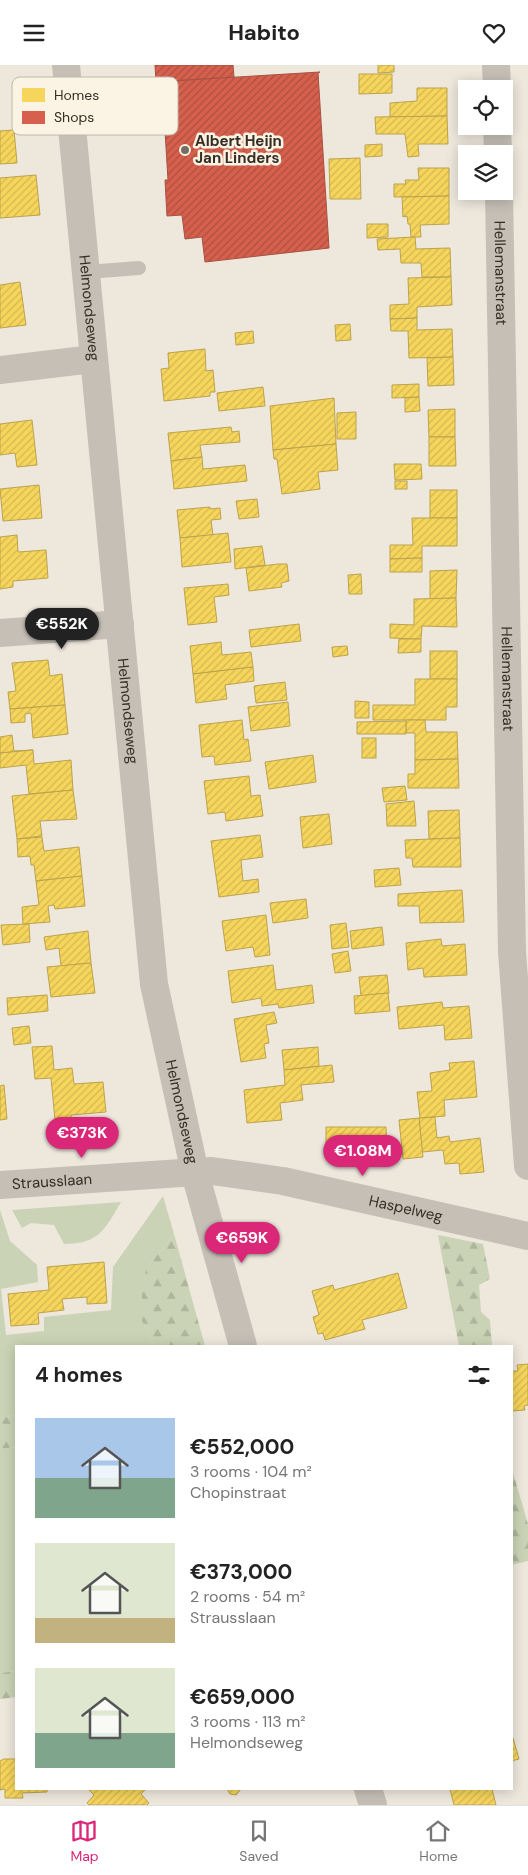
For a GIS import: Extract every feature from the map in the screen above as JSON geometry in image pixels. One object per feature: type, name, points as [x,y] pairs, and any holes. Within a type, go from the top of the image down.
[{"type":"street","points":[[496,65],[497,80]]},
{"type":"street","name":"Helmondseweg","points":[[73,135],[154,984],[195,1173],[243,1345]]},
{"type":"street","name":"Hellemanstraat","points":[[498,200],[512,952],[528,1166]]},
{"type":"street","points":[[0,370],[93,359]]},
{"type":"street","points":[[0,633],[120,624]]},
{"type":"street","name":"Haspelweg","points":[[195,1173],[212,1171],[283,1181],[528,1235]]},
{"type":"street","name":"Strausslaan","points":[[0,1185],[195,1173]]},
{"type":"street","points":[[368,1790],[373,1805]]},
{"type":"lane","points":[[86,272],[139,268]]},
{"type":"green space","points":[[163,1196],[174,1234],[146,1269],[142,1321],[154,1345],[15,1345],[15,1415],[0,1418],[0,1210],[10,1241],[37,1265],[38,1282],[1,1289],[6,1335],[44,1331],[44,1317],[111,1310],[113,1267]]},
{"type":"green space","points":[[121,1202],[100,1233],[85,1241],[64,1244],[54,1225],[31,1223],[22,1228],[12,1210]]},
{"type":"green space","points":[[174,1234],[205,1345],[154,1345],[142,1321],[142,1290],[146,1269]]},
{"type":"green space","points":[[438,1235],[483,1244],[490,1279],[479,1285],[481,1312],[490,1320],[492,1345],[459,1345]]},
{"type":"green space","points":[[15,1415],[15,1447],[0,1449],[0,1418]]},
{"type":"green space","points":[[15,1447],[15,1671],[0,1673],[0,1449]]},
{"type":"green space","points":[[513,1473],[528,1524],[528,1561],[513,1565]]},
{"type":"green space","points":[[15,1671],[15,1697],[0,1699],[0,1673]]},
{"type":"building: Homes","points":[[378,65],[394,65],[394,72],[378,73]]},
{"type":"building: Homes","points":[[359,74],[392,74],[392,93],[359,94]]},
{"type":"building: Homes","points":[[417,88],[447,88],[447,116],[390,117],[390,103],[417,101]]},
{"type":"building: Homes","points":[[447,116],[448,144],[418,144],[419,156],[408,157],[405,134],[376,134],[375,117]]},
{"type":"building: Homes","points":[[12,130],[12,135],[14,135],[17,163],[0,164],[0,131]]},
{"type":"building: Homes","points":[[382,144],[382,156],[365,157],[365,145]]},
{"type":"building: Homes","points":[[360,158],[361,199],[330,199],[329,159]]},
{"type":"building: Homes","points":[[418,168],[449,168],[449,196],[394,197],[394,184],[406,184],[405,180],[419,180]]},
{"type":"building: Homes","points":[[36,175],[40,215],[0,218],[0,178]]},
{"type":"building: Homes","points":[[449,196],[449,224],[420,225],[421,237],[411,237],[407,216],[403,217],[402,197]]},
{"type":"building: Homes","points":[[367,224],[388,224],[388,237],[367,238]]},
{"type":"building: Homes","points":[[415,237],[416,249],[450,248],[451,277],[422,277],[421,263],[401,263],[400,249],[378,250],[377,239]]},
{"type":"building: Homes","points":[[451,277],[452,305],[417,307],[417,318],[390,319],[390,305],[409,304],[408,278]]},
{"type":"building: Homes","points":[[20,282],[26,325],[0,328],[0,285]]},
{"type":"building: Homes","points":[[417,318],[417,330],[452,329],[453,357],[409,358],[408,331],[391,331],[390,319]]},
{"type":"building: Homes","points":[[350,324],[351,340],[336,341],[335,325]]},
{"type":"building: Homes","points":[[253,331],[254,343],[236,345],[235,333]]},
{"type":"building: Homes","points":[[205,349],[206,371],[213,370],[215,392],[210,392],[210,396],[164,401],[161,369],[169,368],[168,353]]},
{"type":"building: Homes","points":[[453,357],[454,385],[428,386],[427,358]]},
{"type":"building: Homes","points":[[419,384],[419,397],[392,398],[392,385]]},
{"type":"building: Homes","points":[[263,387],[265,406],[219,411],[217,393]]},
{"type":"building: Homes","points":[[419,397],[420,411],[405,412],[405,398]]},
{"type":"building: Homes","points":[[334,398],[336,444],[273,450],[270,406]]},
{"type":"building: Homes","points":[[455,409],[455,437],[429,437],[428,410]]},
{"type":"building: Homes","points":[[356,412],[356,439],[337,439],[337,413]]},
{"type":"building: Homes","points":[[32,420],[37,465],[17,467],[15,453],[0,455],[0,424]]},
{"type":"building: Homes","points":[[231,427],[232,432],[239,431],[240,442],[200,445],[202,457],[171,461],[168,433]]},
{"type":"building: Homes","points":[[429,437],[455,437],[456,466],[429,466]]},
{"type":"building: Homes","points":[[336,444],[338,470],[318,472],[320,489],[282,494],[277,459],[274,459],[273,450]]},
{"type":"building: Homes","points":[[202,457],[203,469],[245,465],[247,481],[174,489],[171,461]]},
{"type":"building: Homes","points":[[394,464],[421,464],[422,479],[395,480]]},
{"type":"building: Homes","points":[[395,481],[407,481],[407,489],[395,489]]},
{"type":"building: Homes","points":[[39,485],[42,518],[3,521],[0,489]]},
{"type":"building: Homes","points":[[430,490],[457,490],[457,518],[430,518]]},
{"type":"building: Homes","points":[[257,499],[259,517],[239,519],[236,501]]},
{"type":"building: Homes","points":[[210,507],[210,509],[220,508],[221,519],[211,520],[213,535],[180,538],[177,510]]},
{"type":"building: Homes","points":[[412,518],[457,518],[457,546],[422,546],[422,558],[390,559],[390,545],[413,545]]},
{"type":"building: Homes","points":[[228,533],[231,562],[182,567],[180,538]]},
{"type":"building: Homes","points":[[17,535],[18,552],[46,550],[48,578],[13,581],[13,587],[0,589],[0,537]]},
{"type":"building: Homes","points":[[262,546],[265,565],[235,569],[234,549]]},
{"type":"building: Homes","points":[[422,558],[422,572],[390,572],[390,559]]},
{"type":"building: Homes","points":[[287,564],[289,581],[281,583],[282,587],[249,591],[246,568]]},
{"type":"building: Homes","points":[[457,570],[456,598],[430,599],[430,571]]},
{"type":"building: Homes","points":[[361,574],[362,594],[349,594],[348,575]]},
{"type":"building: Homes","points":[[228,584],[229,595],[214,597],[217,622],[188,625],[184,588]]},
{"type":"building: Homes","points":[[456,598],[457,627],[422,626],[421,639],[390,638],[390,624],[414,625],[414,599]]},
{"type":"building: Homes","points":[[299,624],[301,641],[251,647],[249,630]]},
{"type":"building: Homes","points":[[399,639],[421,639],[421,652],[398,653]]},
{"type":"building: Homes","points":[[221,642],[222,655],[251,652],[253,667],[193,674],[190,646]]},
{"type":"building: Homes","points":[[347,646],[348,655],[333,657],[332,647]]},
{"type":"building: Homes","points":[[430,651],[457,651],[457,679],[430,679]]},
{"type":"building: Homes","points":[[48,660],[50,676],[62,674],[65,705],[10,709],[8,692],[16,691],[12,663]]},
{"type":"building: Homes","points":[[253,667],[254,681],[225,685],[227,699],[196,703],[193,674]]},
{"type":"building: Homes","points":[[415,679],[457,679],[457,707],[446,707],[446,720],[373,720],[373,705],[415,705]]},
{"type":"building: Homes","points":[[285,682],[287,700],[256,703],[254,686]]},
{"type":"building: Homes","points":[[355,701],[369,702],[369,718],[355,718]]},
{"type":"building: Homes","points":[[288,702],[290,726],[251,731],[248,707]]},
{"type":"building: Homes","points":[[65,705],[68,734],[33,738],[31,713],[25,714],[25,722],[11,723],[10,709]]},
{"type":"building: Homes","points":[[242,720],[244,740],[248,739],[251,761],[215,765],[214,756],[202,757],[199,725]]},
{"type":"building: Homes","points":[[406,720],[425,720],[426,732],[457,732],[458,759],[415,760],[415,733],[406,733]]},
{"type":"building: Homes","points":[[406,721],[406,734],[357,734],[357,722]]},
{"type":"building: Homes","points":[[12,735],[14,751],[33,750],[0,753],[0,737]]},
{"type":"building: Homes","points":[[362,738],[376,738],[376,758],[362,758]]},
{"type":"building: Homes","points":[[33,750],[34,764],[71,760],[73,790],[29,794],[26,765],[0,768],[0,753]]},
{"type":"building: Homes","points":[[313,755],[316,782],[269,789],[265,762]]},
{"type":"building: Homes","points":[[458,759],[459,788],[408,788],[408,774],[415,774],[415,760]]},
{"type":"building: Homes","points":[[249,776],[251,796],[260,795],[263,816],[226,821],[225,812],[208,814],[204,781]]},
{"type":"building: Homes","points":[[405,786],[407,800],[384,802],[382,788]]},
{"type":"building: Homes","points":[[73,790],[77,819],[40,821],[42,836],[17,839],[12,796]]},
{"type":"building: Homes","points":[[414,801],[416,826],[387,826],[386,804]]},
{"type":"building: Homes","points":[[459,810],[460,838],[429,839],[428,811]]},
{"type":"building: Homes","points":[[329,814],[332,844],[303,848],[300,817]]},
{"type":"building: Homes","points":[[260,835],[263,857],[241,860],[243,881],[258,879],[259,892],[219,897],[211,841]]},
{"type":"building: Homes","points":[[42,837],[44,851],[79,847],[82,876],[36,881],[34,865],[31,865],[30,856],[18,857],[17,839]]},
{"type":"building: Homes","points":[[460,838],[461,867],[413,867],[412,858],[406,858],[405,840]]},
{"type":"building: Homes","points":[[399,868],[401,885],[375,887],[374,870]]},
{"type":"building: Homes","points":[[82,876],[85,906],[55,909],[54,905],[48,906],[50,922],[23,924],[22,907],[39,905],[36,881]]},
{"type":"building: Homes","points":[[462,890],[464,922],[420,923],[419,906],[398,906],[398,894]]},
{"type":"building: Homes","points":[[306,899],[308,918],[273,923],[270,903]]},
{"type":"building: Homes","points":[[266,915],[270,955],[255,957],[253,947],[226,951],[222,921]]},
{"type":"building: Homes","points":[[346,923],[349,947],[332,949],[330,925]]},
{"type":"building: Homes","points":[[29,924],[30,942],[3,945],[1,925]]},
{"type":"building: Homes","points":[[382,927],[384,945],[352,949],[350,931]]},
{"type":"building: Homes","points":[[88,931],[91,963],[61,966],[59,948],[46,950],[44,937]]},
{"type":"building: Homes","points":[[441,939],[442,946],[465,944],[467,975],[424,977],[423,968],[408,970],[406,943]]},
{"type":"building: Homes","points":[[348,951],[351,971],[335,973],[332,954]]},
{"type":"building: Homes","points":[[91,963],[95,993],[51,997],[47,967]]},
{"type":"building: Homes","points":[[273,965],[276,990],[312,985],[314,1003],[279,1008],[278,1004],[262,1006],[261,998],[232,1003],[228,971]]},
{"type":"building: Homes","points":[[387,975],[389,993],[361,996],[359,977]]},
{"type":"building: Homes","points":[[388,993],[390,1011],[355,1014],[354,996]]},
{"type":"building: Homes","points":[[47,995],[48,1011],[8,1015],[7,998]]},
{"type":"building: Homes","points":[[442,1002],[443,1008],[469,1006],[472,1038],[445,1040],[444,1025],[399,1029],[397,1007]]},
{"type":"building: Homes","points":[[274,1012],[277,1023],[266,1025],[269,1043],[264,1044],[266,1058],[241,1062],[234,1019]]},
{"type":"building: Homes","points":[[29,1026],[31,1043],[14,1045],[12,1028]]},
{"type":"building: Homes","points":[[52,1046],[54,1070],[72,1068],[74,1084],[103,1082],[106,1112],[71,1115],[71,1119],[55,1120],[51,1078],[35,1079],[32,1047]]},
{"type":"building: Homes","points":[[318,1047],[319,1066],[284,1070],[282,1050]]},
{"type":"building: Homes","points":[[474,1061],[477,1097],[444,1100],[445,1116],[420,1118],[417,1092],[432,1091],[430,1073],[450,1070],[449,1063]]},
{"type":"building: Homes","points":[[332,1065],[334,1082],[301,1085],[303,1100],[280,1103],[282,1120],[247,1123],[244,1090],[285,1085],[284,1070]]},
{"type":"building: Homes","points":[[4,1085],[7,1119],[0,1120],[0,1086]]},
{"type":"building: Homes","points":[[435,1117],[437,1138],[449,1136],[450,1142],[480,1138],[484,1172],[460,1174],[459,1163],[445,1164],[443,1150],[422,1152],[419,1118]]},
{"type":"building: Homes","points":[[419,1118],[423,1157],[403,1159],[399,1120]]},
{"type":"building: Homes","points":[[326,1127],[386,1127],[387,1149],[384,1149],[384,1159],[364,1158],[364,1148],[326,1147]]},
{"type":"building: Homes","points":[[104,1262],[107,1303],[87,1304],[87,1297],[62,1299],[64,1310],[38,1313],[39,1324],[11,1326],[8,1294],[49,1290],[47,1267]]},
{"type":"building: Homes","points":[[398,1273],[407,1308],[362,1320],[365,1329],[325,1340],[323,1333],[318,1334],[313,1317],[319,1315],[312,1291],[333,1285],[334,1290]]},
{"type":"building: Homes","points":[[528,1364],[528,1405],[524,1406],[525,1410],[513,1411],[513,1371],[518,1371],[517,1365]]},
{"type":"building: Homes","points":[[513,1738],[519,1759],[513,1760]]},
{"type":"building: Homes","points":[[15,1759],[15,1790],[47,1790],[47,1792],[22,1793],[23,1798],[5,1798],[5,1789],[0,1790],[0,1761]]},
{"type":"building: Homes","points":[[89,1790],[145,1790],[141,1794],[149,1803],[147,1805],[89,1805],[87,1803],[94,1795]]},
{"type":"building: Homes","points":[[228,1790],[240,1790],[236,1795],[230,1794]]},
{"type":"building: Homes","points":[[450,1790],[492,1790],[496,1805],[454,1805]]},
{"type":"building: Shops","points":[[155,65],[233,65],[234,77],[178,81],[178,77],[156,77]]},
{"type":"building: Shops","points":[[320,72],[318,73],[329,248],[205,262],[202,237],[185,239],[182,215],[167,216],[165,180],[168,180],[165,135],[178,135],[178,81]]},
{"type":"place","name":"Albert Heijn Jan Linders","points":[[185,150]]}]
